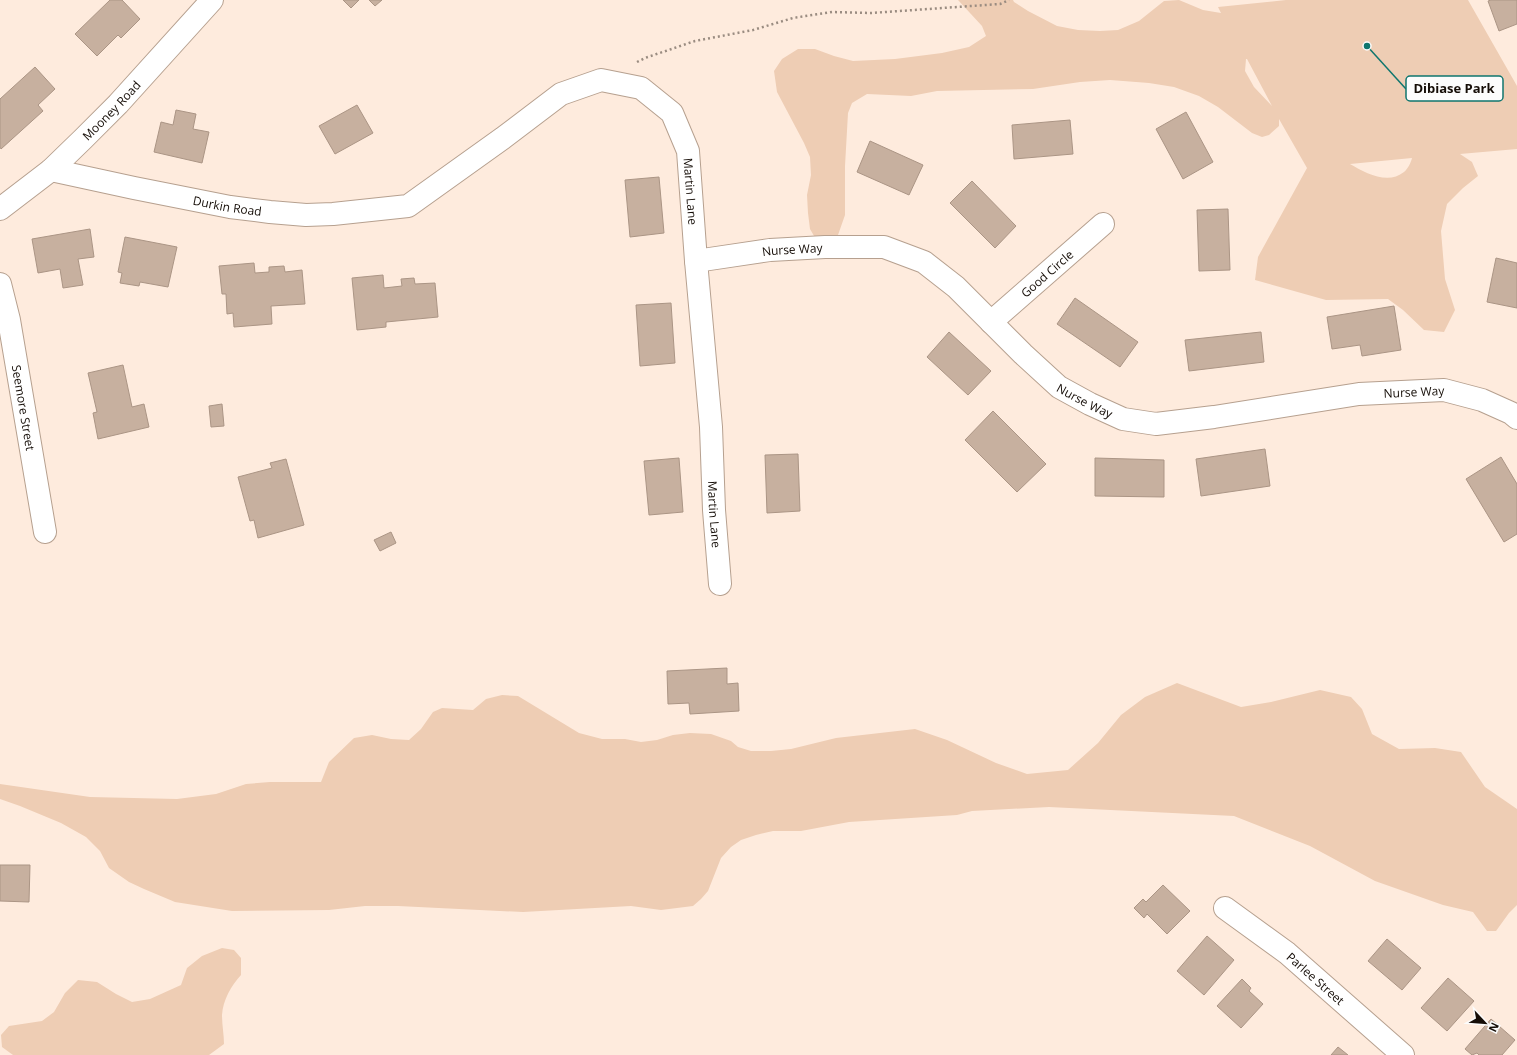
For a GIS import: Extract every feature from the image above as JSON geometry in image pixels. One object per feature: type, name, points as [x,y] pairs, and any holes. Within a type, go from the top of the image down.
[{"type":"street","name":"Mooney Road","points":[[0,209],[50,170],[118,104],[212,0]]},
{"type":"street","name":"Durkin Road","points":[[50,170],[230,207],[270,212],[306,215],[333,214],[408,206],[503,138],[561,94],[601,80]]},
{"type":"street","name":"Martin Lane","points":[[601,80],[641,88],[672,113],[688,151],[711,427],[714,510],[720,584]]},
{"type":"street","name":"Good Circle","points":[[991,322],[1103,224]]},
{"type":"street","name":"Nurse Way","points":[[696,261],[770,250],[825,246],[884,247],[924,262],[956,287],[1022,354],[1060,387],[1090,404],[1123,419],[1156,424],[1214,417],[1359,394],[1444,390],[1482,400],[1511,413],[1517,418]]},
{"type":"street","name":"Seemore Street","points":[[0,284],[9,320],[45,532]]},
{"type":"street","name":"Parlee Street","points":[[1225,908],[1287,954],[1403,1055]]},
{"type":"path","points":[[601,80],[645,58],[695,41],[753,30],[793,18],[832,12],[871,14],[1000,4],[1008,0]]},
{"type":"shaded area","points":[[958,0],[1013,0],[1028,11],[1057,26],[1078,30],[1100,31],[1118,30],[1139,21],[1164,1],[1179,0],[1203,10],[1221,13],[1218,7],[1286,0],[1468,0],[1517,86],[1517,149],[1460,154],[1472,162],[1478,176],[1447,204],[1441,231],[1445,279],[1455,310],[1444,332],[1424,330],[1403,310],[1388,299],[1326,300],[1255,280],[1258,257],[1307,168],[1279,119],[1279,126],[1269,135],[1262,137],[1252,133],[1218,107],[1199,96],[1174,87],[1149,83],[1110,80],[1080,82],[1033,89],[937,91],[911,96],[867,94],[852,103],[848,113],[845,166],[845,215],[838,235],[826,244],[817,241],[810,229],[808,213],[807,195],[811,175],[810,157],[777,92],[774,71],[782,59],[798,49],[815,49],[853,61],[895,59],[942,53],[969,47],[986,36],[982,26]],"holes":[[[1247,59],[1272,106],[1254,87],[1245,71]],[[1412,158],[1405,171],[1398,176],[1391,178],[1384,178],[1369,174],[1350,164]]]},
{"type":"shaded area","points":[[1177,683],[1241,707],[1271,702],[1320,690],[1351,697],[1362,709],[1372,734],[1399,749],[1435,748],[1461,752],[1485,787],[1517,809],[1517,905],[1496,931],[1487,931],[1473,912],[1443,905],[1375,881],[1310,846],[1234,816],[1049,807],[972,811],[957,815],[849,822],[801,831],[773,831],[756,835],[741,840],[731,847],[721,858],[708,891],[693,906],[661,910],[631,906],[523,912],[398,906],[365,906],[329,910],[232,911],[175,902],[129,882],[109,868],[100,851],[86,837],[61,823],[0,799],[0,784],[90,797],[177,799],[216,794],[246,784],[270,782],[321,782],[329,762],[354,738],[372,735],[391,739],[409,740],[421,729],[433,712],[442,708],[473,710],[486,699],[502,695],[518,696],[579,733],[602,739],[625,739],[641,742],[690,733],[711,734],[731,741],[738,747],[751,751],[771,751],[791,749],[836,738],[915,729],[947,740],[996,763],[1027,774],[1068,770],[1098,743],[1121,715],[1145,697]]},
{"type":"shaded area","points":[[222,948],[234,950],[241,958],[241,975],[231,989],[224,1004],[222,1015],[224,1044],[209,1055],[13,1055],[2,1047],[1,1035],[9,1026],[42,1021],[54,1012],[65,993],[78,980],[97,982],[132,1002],[150,999],[181,985],[187,968],[202,956]]},
{"type":"building","points":[[110,0],[122,0],[140,19],[121,38],[118,35],[97,56],[75,34]]},
{"type":"building","points":[[343,0],[359,0],[351,8]]},
{"type":"building","points":[[369,0],[382,0],[375,6]]},
{"type":"building","points":[[1517,0],[1517,24],[1499,31],[1488,1]]},
{"type":"building","points":[[35,67],[55,89],[38,105],[43,111],[1,149],[0,99]]},
{"type":"building","points":[[357,105],[373,133],[335,154],[319,126]]},
{"type":"building","points":[[176,110],[196,114],[193,129],[209,132],[202,163],[154,152],[161,122],[173,125]]},
{"type":"building","points":[[1186,112],[1213,162],[1183,179],[1156,129]]},
{"type":"building","points":[[1070,120],[1073,154],[1014,159],[1012,125]]},
{"type":"building","points":[[870,141],[923,165],[909,195],[857,172]]},
{"type":"building","points":[[659,177],[664,233],[630,237],[625,180]]},
{"type":"building","points":[[972,181],[1016,226],[995,248],[950,203]]},
{"type":"building","points":[[1228,209],[1230,270],[1199,271],[1197,210]]},
{"type":"building","points":[[90,229],[94,257],[78,259],[83,285],[63,288],[60,269],[38,273],[32,239]]},
{"type":"building","points":[[125,237],[177,247],[168,287],[140,282],[139,286],[120,283],[122,273],[118,272]]},
{"type":"building","points":[[1496,258],[1517,263],[1517,308],[1487,302]]},
{"type":"building","points":[[254,263],[255,273],[269,272],[269,267],[284,266],[285,272],[302,270],[305,304],[271,306],[272,324],[234,327],[233,313],[227,314],[226,294],[222,294],[219,266]]},
{"type":"building","points":[[383,275],[384,288],[402,286],[401,279],[414,278],[415,284],[435,283],[438,317],[386,322],[386,327],[357,330],[352,278]]},
{"type":"building","points":[[1075,298],[1138,342],[1120,367],[1057,324]]},
{"type":"building","points":[[671,303],[675,363],[640,366],[636,305]]},
{"type":"building","points":[[1394,306],[1401,350],[1362,356],[1360,345],[1332,349],[1327,317]]},
{"type":"building","points":[[949,332],[991,371],[968,395],[927,357]]},
{"type":"building","points":[[1261,332],[1264,362],[1189,371],[1185,340]]},
{"type":"building","points":[[123,365],[132,407],[144,404],[149,427],[98,439],[93,413],[97,412],[88,373]]},
{"type":"building","points":[[222,404],[224,426],[211,427],[209,406]]},
{"type":"building","points":[[993,411],[1046,464],[1017,492],[965,440]]},
{"type":"building","points":[[1265,449],[1270,486],[1201,496],[1196,459]]},
{"type":"building","points":[[798,454],[800,511],[767,513],[765,455]]},
{"type":"building","points":[[1501,457],[1517,484],[1517,534],[1504,542],[1466,479]]},
{"type":"building","points":[[679,458],[683,512],[649,515],[644,461]]},
{"type":"building","points":[[1095,458],[1164,460],[1164,497],[1095,496]]},
{"type":"building","points":[[286,459],[304,525],[258,538],[254,520],[250,521],[238,477],[272,468],[270,463]]},
{"type":"building","points":[[391,532],[396,543],[380,551],[374,540]]},
{"type":"building","points":[[727,668],[727,684],[738,683],[739,711],[690,714],[689,703],[668,704],[667,671]]},
{"type":"building","points":[[0,865],[30,865],[29,902],[0,901]]},
{"type":"building","points":[[1163,885],[1190,911],[1167,934],[1147,914],[1144,918],[1134,908],[1143,899],[1146,902]]},
{"type":"building","points":[[1207,936],[1234,960],[1204,995],[1177,971]]},
{"type":"building","points":[[1387,939],[1421,968],[1402,990],[1368,961]]},
{"type":"building","points":[[1448,978],[1474,1001],[1447,1031],[1421,1008]]},
{"type":"building","points":[[1242,979],[1251,988],[1249,991],[1263,1004],[1241,1028],[1217,1006]]},
{"type":"building","points":[[1491,1019],[1515,1040],[1502,1055],[1479,1055],[1477,1053],[1472,1055],[1465,1049]]},
{"type":"building","points":[[1338,1047],[1348,1055],[1331,1055]]},
{"type":"place","name":"Dibiase Park","points":[[1367,46]]}]
